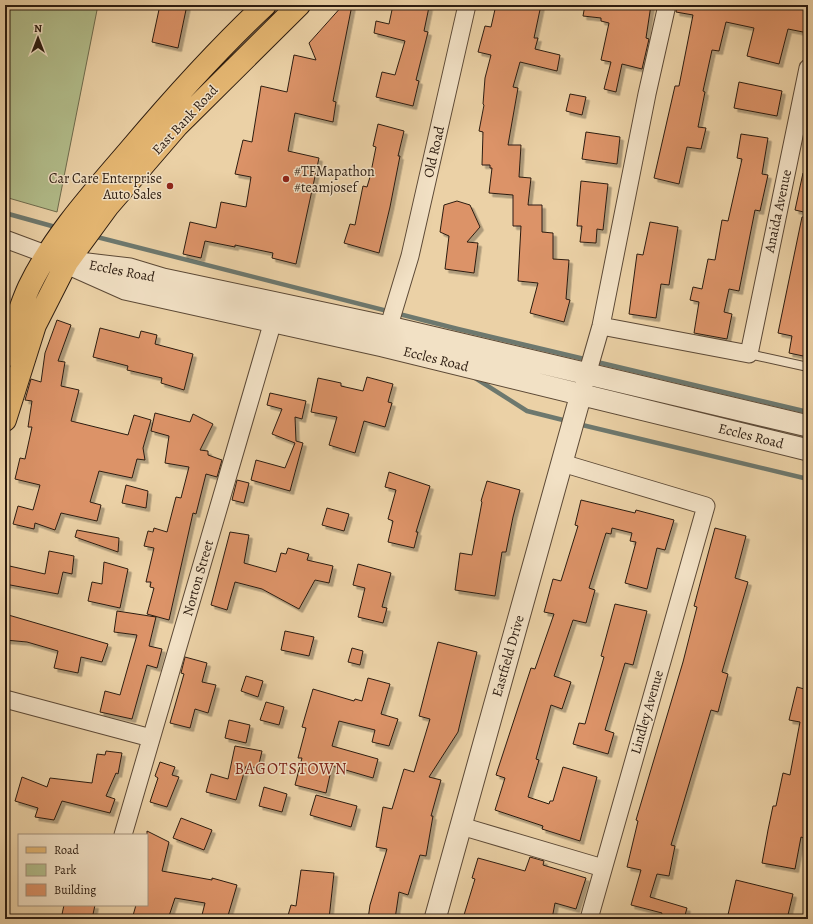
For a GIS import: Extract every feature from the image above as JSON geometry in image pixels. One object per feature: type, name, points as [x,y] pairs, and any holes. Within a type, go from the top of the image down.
[{"type":"main road","name":"East Bank Road","points":[[100,200],[299,5]]},
{"type":"main road","name":"East Bank Road","points":[[5,356],[15,322],[30,287],[63,251],[161,114],[257,9]]},
{"type":"main road","name":"East Bank Road","points":[[5,420],[35,325],[63,251]]},
{"type":"street","name":"Old Road","points":[[388,331],[410,256],[467,5]]},
{"type":"street","points":[[578,402],[600,333],[647,94],[667,5]]},
{"type":"street","name":"Anaida Avenue","points":[[749,354],[808,68]]},
{"type":"street","points":[[5,239],[63,251]]},
{"type":"street","name":"Eccles Road","points":[[63,251],[94,277],[125,289],[273,321],[388,331],[578,402],[808,450]]},
{"type":"street","name":"Eccles Road","points":[[63,251],[163,279],[388,331],[589,369],[808,426]]},
{"type":"street","name":"Norton Street","points":[[123,834],[273,321]]},
{"type":"street","points":[[600,333],[749,354]]},
{"type":"street","name":"Eastfield Drive","points":[[435,919],[578,402]]},
{"type":"street","name":"Lindley Avenue","points":[[562,463],[706,506],[589,919]]},
{"type":"street","points":[[5,699],[151,738]]},
{"type":"street","points":[[461,826],[603,868]]},
{"type":"lane","points":[[749,354],[808,367]]},
{"type":"green space","points":[[5,5],[98,5],[57,212],[5,197]]},
{"type":"building","points":[[160,5],[187,5],[178,48],[152,42]]},
{"type":"building","points":[[343,5],[352,5],[333,101],[336,102],[333,122],[295,113],[288,151],[319,158],[296,264],[272,258],[273,253],[235,245],[235,247],[205,241],[201,258],[183,254],[190,222],[216,228],[221,202],[246,207],[251,177],[235,174],[243,140],[252,142],[261,86],[287,92],[294,55],[316,60],[309,43]]},
{"type":"building","points":[[393,5],[419,5],[429,7],[424,31],[428,32],[416,80],[419,81],[413,106],[376,97],[382,72],[395,75],[405,41],[374,33],[376,21],[389,24]]},
{"type":"building","points":[[496,5],[541,5],[534,38],[538,38],[535,49],[560,55],[557,71],[520,62],[513,87],[518,88],[508,145],[521,145],[519,177],[531,178],[528,205],[542,205],[542,232],[553,233],[553,259],[569,260],[566,299],[570,300],[564,322],[530,313],[538,283],[518,281],[521,226],[513,226],[513,195],[489,193],[492,168],[490,168],[490,165],[482,165],[483,132],[479,131],[484,105],[485,78],[491,55],[478,52],[485,26],[491,27]]},
{"type":"building","points":[[585,5],[651,5],[646,38],[649,39],[642,69],[622,64],[616,92],[604,89],[611,62],[601,60],[609,23],[601,21],[601,18],[583,16]]},
{"type":"building","points":[[677,5],[808,5],[808,33],[788,29],[779,64],[747,56],[754,28],[726,22],[719,51],[712,50],[703,91],[705,92],[698,127],[706,128],[701,149],[687,147],[679,184],[654,178],[675,86],[679,86],[693,15],[676,12]]},
{"type":"building","points":[[739,82],[782,91],[777,116],[734,108]]},
{"type":"building","points":[[570,94],[586,97],[582,115],[566,111]]},
{"type":"building","points":[[378,124],[404,131],[398,156],[400,156],[390,207],[379,253],[344,243],[350,224],[355,225],[363,186],[367,187],[370,177],[376,147],[373,146]]},
{"type":"building","points":[[586,132],[620,137],[617,164],[582,159]]},
{"type":"building","points":[[741,134],[768,138],[762,174],[768,175],[760,211],[755,210],[739,291],[729,289],[724,312],[732,314],[727,339],[694,333],[699,302],[690,300],[693,287],[702,289],[708,259],[715,260],[722,220],[728,221],[742,159],[737,158]]},
{"type":"building","points":[[803,173],[808,174],[808,213],[795,210]]},
{"type":"building","points":[[581,181],[608,184],[603,230],[597,229],[596,243],[580,242],[582,226],[577,226]]},
{"type":"building","points":[[457,201],[470,205],[480,227],[467,242],[478,243],[474,273],[445,269],[449,236],[440,232],[444,205]]},
{"type":"building","points":[[802,217],[808,217],[808,357],[789,353],[792,336],[778,333]]},
{"type":"building","points":[[650,222],[678,227],[669,285],[661,284],[656,318],[629,314],[637,254],[643,255]]},
{"type":"building","points":[[57,320],[71,325],[58,361],[65,362],[61,386],[79,390],[71,421],[128,435],[134,415],[151,420],[143,448],[145,460],[137,459],[132,478],[99,471],[90,502],[101,505],[97,521],[61,513],[55,530],[35,523],[34,529],[13,524],[18,506],[33,510],[40,485],[15,479],[20,458],[25,459],[32,427],[28,427],[32,401],[25,400],[31,379],[41,382],[45,353]]},
{"type":"building","points":[[100,328],[139,338],[141,331],[157,335],[155,344],[193,354],[184,390],[161,383],[162,378],[127,370],[128,366],[93,357]]},
{"type":"building","points":[[367,377],[393,384],[388,402],[392,403],[385,427],[364,421],[355,453],[329,445],[337,417],[311,412],[318,378],[341,383],[341,386],[363,391]]},
{"type":"building","points":[[270,393],[306,401],[302,419],[295,417],[296,441],[303,443],[290,491],[251,480],[256,460],[285,468],[295,443],[272,434],[282,409],[267,405]]},
{"type":"building","points":[[155,413],[190,422],[193,414],[213,424],[200,450],[208,451],[208,455],[222,460],[217,477],[206,474],[196,514],[193,513],[169,620],[147,614],[154,588],[150,587],[151,582],[146,582],[154,548],[144,546],[148,531],[153,532],[154,528],[167,532],[176,497],[181,498],[189,467],[165,463],[169,436],[151,431]]},
{"type":"building","points":[[389,472],[430,486],[416,532],[418,532],[414,548],[388,542],[393,521],[388,519],[396,490],[385,487]]},
{"type":"building","points":[[237,480],[249,483],[244,503],[232,500]]},
{"type":"building","points":[[487,481],[520,490],[506,552],[502,552],[495,596],[455,590],[460,553],[472,555],[481,501]]},
{"type":"building","points":[[126,485],[148,491],[146,508],[122,503]]},
{"type":"building","points":[[581,500],[635,513],[636,510],[674,520],[665,550],[657,548],[647,589],[625,583],[636,542],[630,541],[632,533],[612,528],[611,534],[606,533],[589,588],[595,590],[586,623],[573,620],[554,676],[571,682],[562,709],[551,705],[536,759],[539,760],[528,797],[549,804],[550,801],[553,801],[563,767],[597,777],[580,841],[542,829],[543,826],[495,810],[505,778],[496,775],[531,668],[535,669],[554,614],[544,612],[553,579],[561,581],[578,526],[575,525]]},
{"type":"building","points":[[327,508],[349,514],[344,531],[322,525]]},
{"type":"building","points":[[715,528],[746,536],[735,578],[748,582],[722,672],[728,674],[718,712],[711,710],[671,845],[675,846],[669,876],[657,874],[650,897],[687,908],[684,919],[660,919],[662,913],[631,905],[641,870],[627,867],[638,821],[636,820],[683,662],[697,607],[694,606]]},
{"type":"building","points":[[77,530],[119,538],[118,552],[75,537]]},
{"type":"building","points":[[230,532],[249,535],[244,563],[276,572],[281,553],[286,554],[288,548],[309,554],[307,560],[333,566],[329,583],[315,580],[299,609],[262,589],[235,582],[227,610],[211,605]]},
{"type":"building","points":[[49,551],[74,556],[72,574],[63,572],[58,594],[5,584],[5,565],[45,574]]},
{"type":"building","points":[[104,562],[128,569],[120,608],[88,601],[92,582],[102,584]]},
{"type":"building","points":[[358,564],[391,573],[382,607],[387,608],[383,623],[358,617],[365,588],[353,585]]},
{"type":"building","points":[[615,604],[647,611],[633,665],[625,663],[605,730],[614,733],[608,754],[573,744],[579,723],[585,724],[604,657],[601,656]]},
{"type":"building","points":[[117,611],[156,617],[149,646],[162,649],[157,668],[147,665],[132,719],[100,712],[105,691],[120,695],[137,635],[114,632]]},
{"type":"building","points":[[5,614],[108,644],[102,662],[81,657],[78,673],[54,668],[58,651],[27,642],[5,640]]},
{"type":"building","points":[[285,631],[314,637],[309,656],[281,650]]},
{"type":"building","points":[[438,642],[477,652],[458,732],[429,777],[441,780],[431,816],[433,816],[426,856],[420,855],[408,895],[399,892],[395,919],[368,919],[370,905],[387,849],[376,847],[383,807],[392,809],[404,769],[414,772],[430,719],[419,716]]},
{"type":"building","points":[[352,648],[363,651],[360,665],[348,662]]},
{"type":"building","points":[[185,657],[207,663],[202,682],[216,685],[208,713],[195,709],[190,728],[170,723],[184,674],[181,673]]},
{"type":"building","points":[[246,676],[263,681],[258,697],[241,691]]},
{"type":"building","points":[[368,678],[390,684],[381,714],[398,719],[389,746],[372,742],[375,730],[339,721],[332,746],[378,759],[373,778],[332,766],[326,793],[295,785],[302,758],[298,758],[306,728],[302,727],[313,689],[354,701],[355,699],[362,701]]},
{"type":"building","points":[[797,687],[808,690],[808,832],[806,839],[801,837],[795,869],[762,863],[773,806],[776,806],[783,773],[790,775],[800,722],[789,720]]},
{"type":"building","points":[[266,702],[284,707],[279,725],[260,720]]},
{"type":"building","points":[[229,720],[250,725],[246,743],[225,738]]},
{"type":"building","points":[[235,746],[262,751],[258,768],[246,766],[236,800],[206,792],[211,774],[228,779]]},
{"type":"building","points":[[106,751],[122,753],[118,774],[116,773],[106,796],[115,799],[110,813],[62,801],[54,820],[35,817],[38,808],[15,801],[22,777],[47,787],[50,778],[92,783],[97,754],[105,755]]},
{"type":"building","points":[[160,762],[175,767],[172,775],[179,777],[167,807],[150,802],[158,778],[155,776]]},
{"type":"building","points":[[264,787],[287,794],[282,812],[259,806]]},
{"type":"building","points":[[316,795],[357,806],[351,827],[310,815]]},
{"type":"building","points":[[181,818],[212,830],[204,850],[173,838]]},
{"type":"building","points":[[147,831],[169,842],[162,871],[212,880],[212,878],[237,885],[227,919],[201,919],[205,903],[175,898],[168,919],[132,919],[136,906],[148,906]]},
{"type":"building","points":[[530,857],[544,861],[543,865],[586,878],[576,909],[555,903],[552,919],[475,919],[464,915],[475,879],[472,878],[478,858],[525,871]]},
{"type":"building","points":[[301,870],[334,873],[329,919],[287,919],[291,905],[296,906]]},
{"type":"building","points":[[736,880],[793,894],[787,919],[727,919]]},
{"type":"building","points":[[64,906],[95,906],[92,919],[61,919]]},
{"type":"waterway","points":[[5,213],[59,228]]},
{"type":"waterway","points":[[93,236],[458,329],[808,412]]},
{"type":"waterway","points":[[472,376],[527,411],[567,421]]},
{"type":"waterway","points":[[578,424],[808,479]]},
{"type":"place","name":"#TFMapathon #teamjosef","points":[[286,179]]},
{"type":"place","name":"Car Care Enterprise Auto Sales","points":[[170,186]]},
{"type":"district","name":"BAGOTSTOWN","points":[[291,769]]}]
